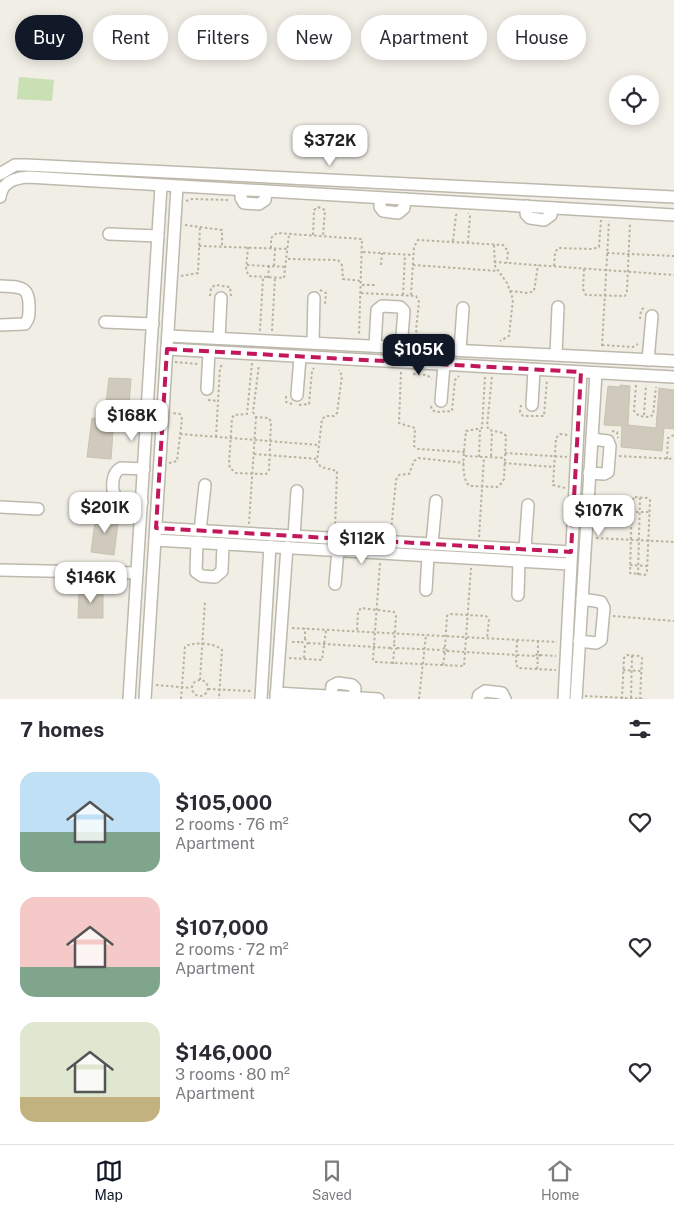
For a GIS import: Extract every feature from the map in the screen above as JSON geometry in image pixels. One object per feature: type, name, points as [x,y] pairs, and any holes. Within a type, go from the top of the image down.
[{"type":"street","points":[[0,174],[15,166],[26,165],[674,197]]},
{"type":"street","points":[[0,197],[1,191],[8,182],[18,178],[177,187],[242,196],[266,192],[674,215]]},
{"type":"street","points":[[346,181],[346,196]]},
{"type":"street","points":[[129,699],[161,186]]},
{"type":"street","points":[[145,699],[177,187]]},
{"type":"street","points":[[661,214],[662,197]]},
{"type":"street","points":[[109,234],[158,236]]},
{"type":"street","points":[[0,286],[20,287],[28,293],[29,317],[25,324],[0,325]]},
{"type":"street","points":[[313,343],[314,294]]},
{"type":"street","points":[[218,338],[221,299]]},
{"type":"street","points":[[375,346],[377,310],[382,306],[400,307],[404,311],[401,348]]},
{"type":"street","points":[[556,355],[558,307]]},
{"type":"street","points":[[460,350],[463,308]]},
{"type":"street","points":[[648,360],[652,316]]},
{"type":"street","points":[[106,322],[153,324]]},
{"type":"street","points":[[168,336],[674,361]]},
{"type":"street","points":[[167,349],[674,377]]},
{"type":"street","points":[[207,389],[209,352]]},
{"type":"street","points":[[297,395],[300,357]]},
{"type":"street","points":[[436,400],[444,364]]},
{"type":"street","points":[[526,404],[534,370]]},
{"type":"street","points":[[564,699],[581,372]]},
{"type":"street","points":[[576,697],[596,373]]},
{"type":"street","points":[[590,473],[604,474],[608,472],[610,446],[608,441],[592,439]]},
{"type":"street","points":[[142,502],[118,499],[113,492],[114,476],[120,468],[144,469]]},
{"type":"street","points":[[205,485],[198,536],[196,572],[202,576],[215,577],[222,571],[223,544]]},
{"type":"street","points":[[294,536],[297,491]]},
{"type":"street","points":[[432,544],[436,501]]},
{"type":"street","points":[[525,549],[528,505]]},
{"type":"street","points":[[0,507],[38,510]]},
{"type":"street","points":[[155,534],[198,536],[248,533],[525,549],[571,558]]},
{"type":"street","points":[[198,536],[223,544],[519,561],[571,558]]},
{"type":"street","points":[[261,695],[270,546]]},
{"type":"street","points":[[287,547],[276,696],[331,696],[378,699]]},
{"type":"street","points":[[335,584],[338,550]]},
{"type":"street","points":[[426,590],[428,556]]},
{"type":"street","points":[[518,595],[519,561]]},
{"type":"street","points":[[0,570],[137,573]]},
{"type":"street","points":[[579,641],[596,643],[601,640],[604,608],[601,602],[582,599]]},
{"type":"street","points":[[478,699],[479,695],[485,691],[502,693],[505,699]]},
{"type":"path","points":[[184,205],[188,199],[242,196]]},
{"type":"path","points":[[313,235],[314,210],[318,207],[324,210],[323,236]]},
{"type":"path","points":[[453,242],[456,215],[459,212],[467,213],[470,216],[468,243]]},
{"type":"path","points":[[554,266],[555,252],[558,248],[592,249],[599,247],[601,220]]},
{"type":"path","points":[[601,357],[610,221]]},
{"type":"path","points":[[584,269],[584,292],[589,295],[625,296],[627,291],[630,222]]},
{"type":"path","points":[[184,223],[186,227],[222,230],[222,246]]},
{"type":"path","points":[[180,278],[185,274],[198,273],[200,228]]},
{"type":"path","points":[[270,248],[274,234],[361,238],[363,241],[363,252],[360,331],[358,337],[355,337]]},
{"type":"path","points":[[248,247],[246,265],[249,276],[284,278],[288,259],[289,234]]},
{"type":"path","points":[[411,295],[413,255],[415,243],[418,240],[506,246],[508,251],[507,263]]},
{"type":"path","points":[[199,246],[288,249]]},
{"type":"path","points":[[274,266],[275,248]]},
{"type":"path","points":[[363,252],[413,255]]},
{"type":"path","points":[[381,264],[382,253]]},
{"type":"path","points":[[607,253],[674,256]]},
{"type":"path","points":[[403,295],[406,254]]},
{"type":"path","points":[[288,259],[338,260],[342,265],[343,279],[362,281]]},
{"type":"path","points":[[494,262],[674,275]]},
{"type":"path","points":[[246,265],[287,267]]},
{"type":"path","points":[[412,265],[498,271]]},
{"type":"path","points":[[510,291],[528,293],[534,291],[538,265]]},
{"type":"path","points":[[268,278],[269,266]]},
{"type":"path","points":[[260,333],[263,278]]},
{"type":"path","points":[[272,334],[275,278]]},
{"type":"path","points":[[215,285],[230,287],[221,299],[211,288],[215,285]]},
{"type":"path","points":[[362,285],[376,285]]},
{"type":"path","points":[[314,294],[326,293],[325,312]]},
{"type":"path","points":[[253,333],[280,334]]},
{"type":"path","points":[[216,437],[220,368],[228,361]]},
{"type":"path","points":[[244,362],[266,364]]},
{"type":"path","points":[[402,362],[398,421],[400,425],[415,428],[414,446],[418,449],[465,452]]},
{"type":"path","points":[[252,363],[247,414],[233,416],[230,438],[230,468],[236,473],[268,472],[271,420],[256,417]]},
{"type":"path","points":[[248,533],[256,417],[253,412],[259,363]]},
{"type":"path","points":[[286,389],[288,404],[308,405],[312,371],[319,367]]},
{"type":"path","points":[[334,538],[338,474],[335,469],[319,465],[318,459],[322,419],[326,416],[334,416],[337,413],[342,376],[336,368]]},
{"type":"path","points":[[427,375],[433,382]]},
{"type":"path","points":[[436,400],[431,407],[434,412],[447,413],[452,411],[456,380],[463,375]]},
{"type":"path","points":[[478,376],[500,376]]},
{"type":"path","points":[[479,457],[485,376]]},
{"type":"path","points":[[480,430],[466,432],[463,477],[466,484],[482,486],[500,485],[504,479],[505,434],[492,431],[487,426],[492,376]]},
{"type":"path","points":[[526,404],[520,412],[523,416],[544,416],[546,383],[550,380]]},
{"type":"path","points":[[628,384],[636,384],[635,413],[644,417],[652,416],[655,413],[656,386],[646,385],[644,417]]},
{"type":"path","points":[[606,430],[617,432],[617,444]]},
{"type":"path","points":[[490,457],[492,431]]},
{"type":"path","points":[[180,434],[319,445]]},
{"type":"path","points":[[567,486],[554,487],[554,466],[558,435],[571,435],[570,442]]},
{"type":"path","points":[[667,458],[668,438],[674,435]]},
{"type":"path","points":[[505,453],[569,457],[570,450]]},
{"type":"path","points":[[616,452],[621,457],[674,459]]},
{"type":"path","points":[[254,454],[318,459]]},
{"type":"path","points":[[465,456],[505,458]]},
{"type":"path","points":[[479,547],[484,457]]},
{"type":"path","points":[[390,542],[397,477],[409,474],[414,461],[420,458],[464,463]]},
{"type":"path","points":[[504,463],[554,466]]},
{"type":"path","points":[[638,575],[640,497]]},
{"type":"path","points":[[640,497],[650,500],[646,575],[631,574],[630,565],[632,499],[640,497]]},
{"type":"path","points":[[632,512],[650,512]]},
{"type":"path","points":[[586,538],[674,542]]},
{"type":"path","points":[[381,553],[373,656],[375,662],[393,664],[462,667],[465,664],[472,558]]},
{"type":"path","points":[[630,565],[647,566]]},
{"type":"path","points":[[200,680],[205,601]]},
{"type":"path","points":[[356,631],[359,610],[396,613],[394,645],[391,648]]},
{"type":"path","points":[[394,645],[397,648],[442,650],[445,647],[448,616],[453,614],[468,614],[488,618],[487,638]]},
{"type":"path","points":[[603,616],[674,620]]},
{"type":"path","points":[[281,627],[566,642]]},
{"type":"path","points":[[304,659],[305,645],[302,642],[305,639],[305,628]]},
{"type":"path","points":[[279,657],[322,660],[326,630]]},
{"type":"path","points":[[419,699],[426,635]]},
{"type":"path","points":[[305,639],[308,642],[391,648],[394,651]]},
{"type":"path","points":[[517,640],[516,655],[518,668],[565,670]]},
{"type":"path","points":[[538,641],[538,669]]},
{"type":"path","points":[[305,645],[308,642]]},
{"type":"path","points":[[181,699],[185,647],[190,644],[216,646],[222,650],[219,699]]},
{"type":"path","points":[[445,647],[448,651]]},
{"type":"path","points":[[393,664],[394,651],[397,648]]},
{"type":"path","points":[[442,650],[444,653],[443,666]]},
{"type":"path","points":[[444,653],[448,651],[566,656]]},
{"type":"path","points":[[535,656],[538,659]]},
{"type":"path","points":[[622,698],[624,657],[632,656],[642,658],[640,699]]},
{"type":"path","points":[[631,699],[632,656]]},
{"type":"path","points":[[623,670],[642,671]]},
{"type":"path","points":[[200,680],[206,683],[208,689],[206,695],[200,698],[194,694],[191,688],[194,682],[200,680]]},
{"type":"path","points":[[146,685],[191,688]]},
{"type":"path","points":[[208,689],[261,695]]},
{"type":"path","points":[[576,697],[645,699]]},
{"type":"highlighted area","points":[[167,349],[581,372],[571,552],[156,528]]},
{"type":"green space","points":[[19,77],[54,80],[52,101],[17,99]]},
{"type":"building","points":[[109,378],[131,379],[128,419],[114,418],[111,459],[87,457],[92,418],[104,419]]},
{"type":"building","points":[[620,385],[630,386],[628,425],[656,428],[659,388],[674,390],[674,429],[664,428],[662,451],[621,447],[622,426],[604,425],[608,386],[620,387]]},
{"type":"building","points":[[96,513],[119,515],[114,555],[91,552]]},
{"type":"building","points":[[79,590],[103,590],[103,618],[78,618]]}]
